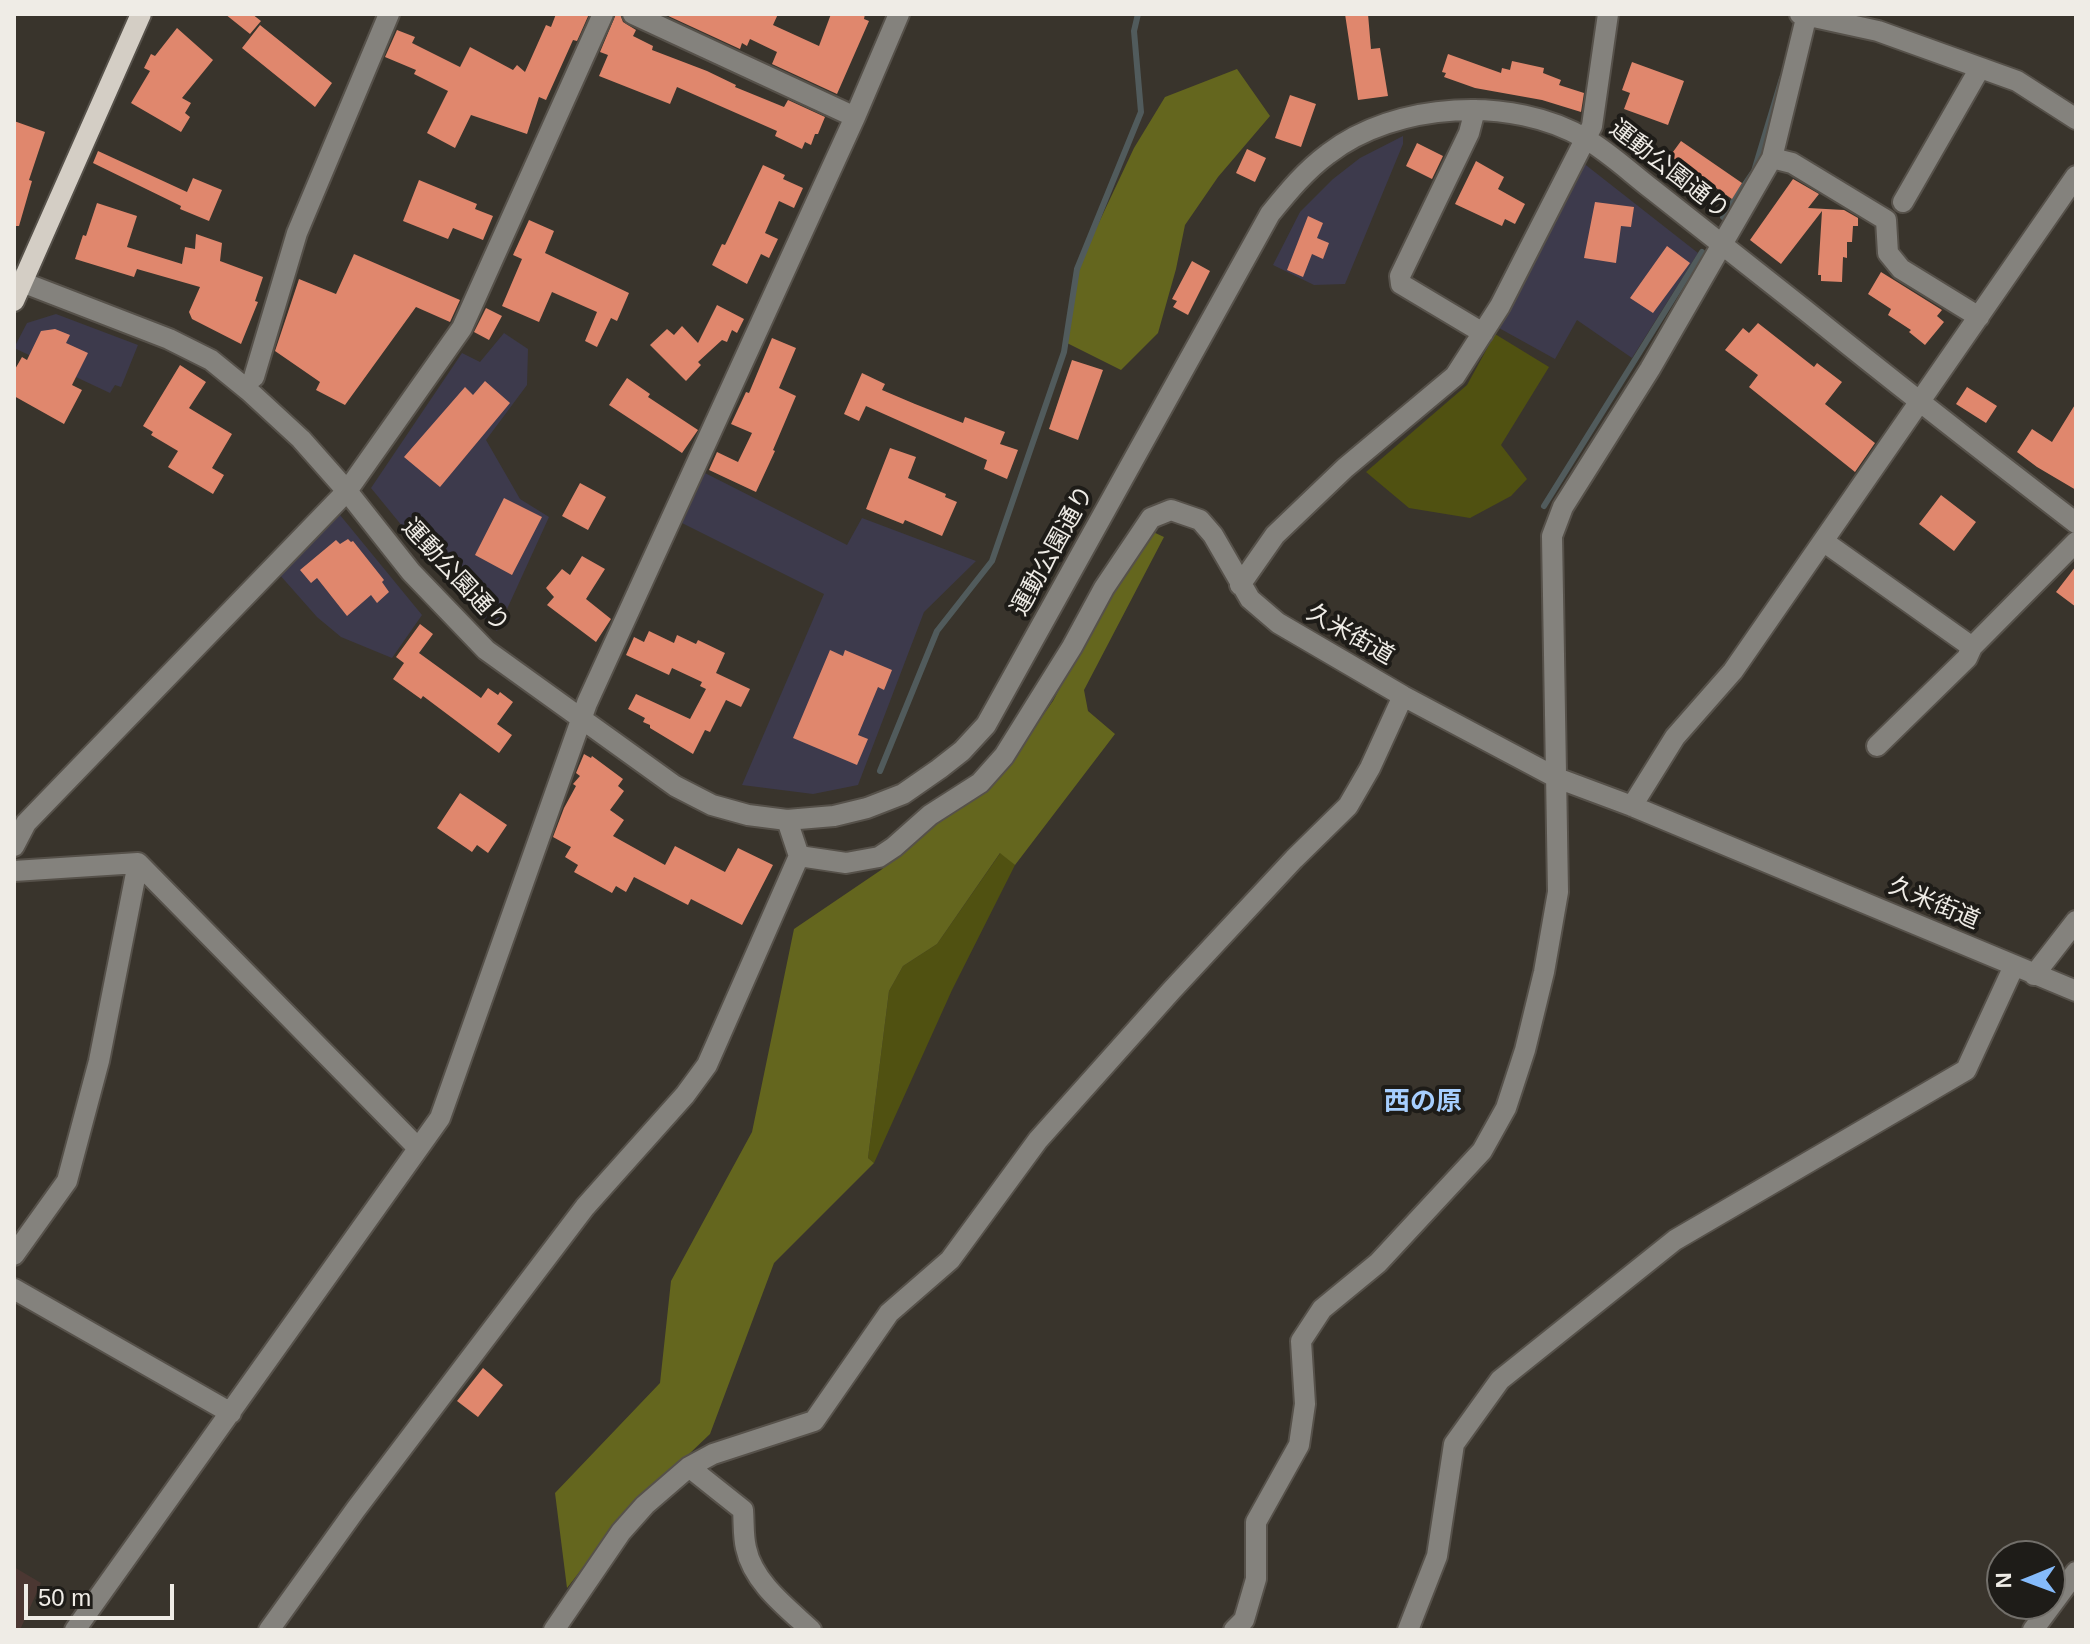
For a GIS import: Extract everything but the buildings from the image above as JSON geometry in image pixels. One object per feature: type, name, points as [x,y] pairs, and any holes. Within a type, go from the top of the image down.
[{"type":"main road","points":[[17,288],[141,14]]},
{"type":"street","points":[[254,377],[297,233],[389,14]]},
{"type":"street","points":[[14,846],[26,823],[347,491],[462,328],[603,14]]},
{"type":"street","points":[[633,14],[855,117]]},
{"type":"street","points":[[75,1630],[440,1118],[587,703],[855,117],[899,14]]},
{"type":"street","points":[[1240,585],[1285,525],[1345,468],[1455,376],[1483,333],[1500,306],[1592,126],[1608,14]]},
{"type":"street","points":[[1234,1630],[1244,1620],[1256,1579],[1256,1522],[1299,1445],[1305,1404],[1301,1341],[1322,1309],[1378,1263],[1482,1151],[1506,1108],[1525,1050],[1544,972],[1558,892],[1552,536],[1563,507],[1650,369],[1772,158],[1804,15],[1878,31],[2017,81],[2076,119]]},
{"type":"street","points":[[1903,202],[1980,68]]},
{"type":"street","name":"運動公園通り","points":[[17,288],[169,339],[211,360],[301,439],[411,572],[486,650],[675,786],[712,805],[748,815],[787,820],[834,816],[867,808],[903,794],[962,751],[986,725],[1270,214],[1298,180],[1330,152],[1379,126],[1412,115],[1475,110],[1524,116],[1586,138],[2076,523]]},
{"type":"street","points":[[1475,110],[1469,133],[1400,276],[1401,284],[1483,333]]},
{"type":"street","points":[[1772,158],[1792,163],[1886,220],[1888,253],[1901,269],[1979,317]]},
{"type":"street","points":[[1632,806],[1675,737],[1733,671],[2076,176]]},
{"type":"street","name":"久米街道","points":[[799,856],[833,863],[860,862],[879,857],[930,815],[980,783],[1018,735],[1104,588],[1151,518],[1171,510],[1200,520],[1213,535],[1250,599],[1278,623],[1403,696],[1557,778],[1632,806],[2076,991]]},
{"type":"street","points":[[1823,541],[1972,647]]},
{"type":"street","points":[[1877,746],[1967,658],[1972,647],[2076,542]]},
{"type":"street","points":[[554,1630],[621,1532],[645,1505],[689,1467],[713,1454],[814,1421],[889,1313],[950,1260],[1038,1140],[1172,990],[1348,806],[1370,768],[1403,696]]},
{"type":"street","points":[[269,1630],[356,1509],[585,1207],[685,1095],[707,1065],[799,856],[787,820]]},
{"type":"street","points":[[14,871],[138,863],[417,1147]]},
{"type":"street","points":[[14,1255],[67,1181],[99,1061],[138,863]]},
{"type":"street","points":[[2034,975],[2076,921]]},
{"type":"street","points":[[1408,1630],[1437,1556],[1454,1444],[1500,1380],[1675,1240],[1966,1070],[2014,966]]},
{"type":"street","points":[[14,1289],[231,1413]]},
{"type":"street","points":[[689,1467],[743,1510],[745,1547],[753,1570],[811,1630]]},
{"type":"street","points":[[2033,1630],[2073,1585]]},
{"type":"shaded area","points":[[1237,69],[1270,116],[1218,177],[1185,225],[1158,333],[1121,370],[1067,343],[1077,269],[1134,148],[1165,97]]},
{"type":"shaded area","points":[[1403,136],[1403,144],[1345,284],[1314,285],[1273,265],[1300,212],[1333,179],[1360,158]]},
{"type":"shaded area","points":[[1582,162],[1698,253],[1632,358],[1577,320],[1555,359],[1499,328]]},
{"type":"shaded area","points":[[56,314],[138,345],[121,387],[115,385],[110,393],[14,348],[27,323]]},
{"type":"shaded area","points":[[504,333],[528,349],[527,385],[486,440],[520,499],[549,517],[497,631],[452,587],[371,488],[462,353],[480,362]]},
{"type":"shaded area","points":[[1495,334],[1549,367],[1501,445],[1527,479],[1511,496],[1470,518],[1409,508],[1366,472],[1467,385]]},
{"type":"shaded area","points":[[705,473],[847,545],[862,518],[976,561],[924,612],[858,785],[813,794],[742,785],[824,594],[682,523]]},
{"type":"shaded area","points":[[340,515],[422,615],[392,658],[341,637],[317,617],[279,574]]},
{"type":"shaded area","points":[[1151,531],[1164,537],[1084,690],[1088,711],[1115,734],[1015,865],[1000,853],[937,944],[903,966],[889,991],[868,1158],[874,1163],[774,1263],[710,1434],[621,1519],[567,1588],[555,1493],[660,1383],[671,1281],[752,1132],[794,929],[881,870],[936,823],[996,782],[1053,701],[1110,593]]},
{"type":"shaded area","points":[[1001,852],[1015,865],[952,990],[874,1163],[868,1158],[889,991],[903,966],[937,944]]},
{"type":"shaded area","points":[[14,1567],[41,1583],[20,1630],[14,1630]]},
{"type":"waterway","points":[[880,771],[937,631],[992,561],[1064,352],[1077,269],[1141,112],[1134,31],[1138,14]]},
{"type":"waterway","points":[[1723,217],[1754,171],[1782,78]]},
{"type":"waterway","points":[[1544,506],[1702,252]]},
{"type":"district","name":"西の原","points":[[1423,1103]]}]
